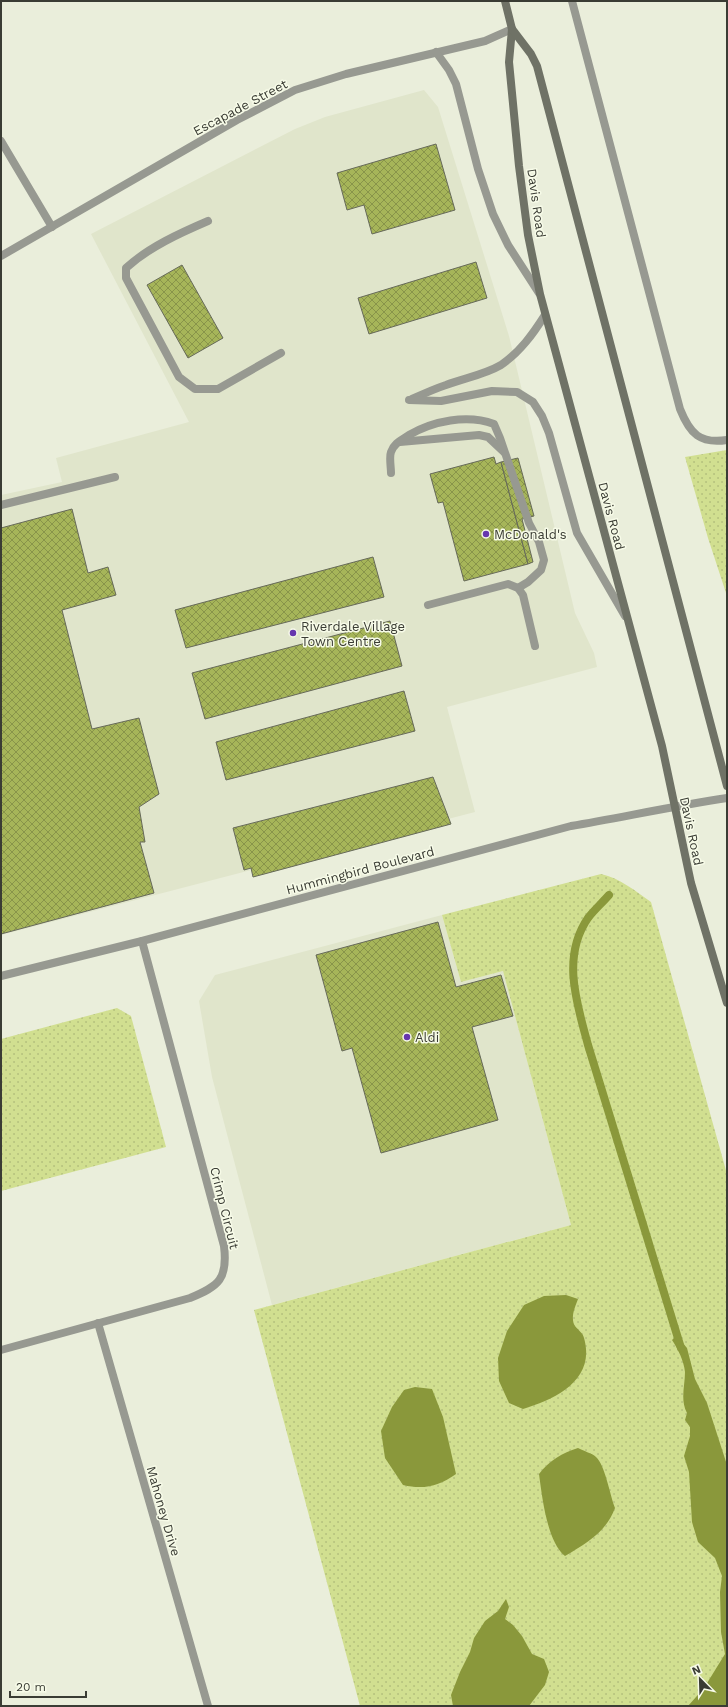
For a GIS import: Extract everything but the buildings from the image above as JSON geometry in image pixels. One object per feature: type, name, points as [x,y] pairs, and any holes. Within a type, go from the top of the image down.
[{"type":"main road","name":"Davis Road","points":[[505,1],[512,30],[508,62],[528,236],[540,294],[662,746],[691,883],[727,1003]]},
{"type":"main road","name":"Davis Road","points":[[512,30],[531,54],[537,66],[727,786]]},
{"type":"street","points":[[572,1],[680,409],[685,422],[691,431],[702,439],[716,441],[727,440]]},
{"type":"street","name":"Escapade Street","points":[[1,256],[237,120],[295,90],[346,74],[485,41],[512,30]]},
{"type":"street","points":[[436,52],[449,70],[456,84],[478,169],[493,214],[508,245],[540,294]]},
{"type":"street","points":[[1,141],[52,227]]},
{"type":"street","points":[[208,221],[181,233],[136,259],[126,268],[126,278],[179,377],[195,389],[218,389],[281,353]]},
{"type":"street","points":[[545,315],[533,335],[521,348],[501,364],[482,374],[445,385],[409,400],[441,401],[492,391],[517,392],[532,402],[542,416],[549,433],[577,533],[629,622]]},
{"type":"street","points":[[391,473],[390,452],[397,442],[422,427],[444,421],[483,420],[494,424],[529,523],[539,542],[544,560],[541,570],[528,582],[518,588]]},
{"type":"street","points":[[397,442],[479,435],[488,437],[497,444],[506,455]]},
{"type":"street","points":[[1,505],[115,477]]},
{"type":"street","points":[[428,605],[508,584],[518,588],[522,595],[535,646]]},
{"type":"street","name":"Hummingbird Boulevard","points":[[1,976],[142,941],[571,826],[627,817],[674,806],[727,798]]},
{"type":"street","name":"Crimp Circuit","points":[[1,1350],[190,1298],[207,1291],[218,1282],[224,1273],[226,1262],[222,1239],[142,941]]},
{"type":"street","name":"Mahoney Drive","points":[[98,1323],[208,1706]]},
{"type":"shaded area","name":"Riverdale Village Town Centre","points":[[424,90],[438,107],[509,336],[575,613],[594,653],[597,667],[447,707],[475,812],[1,935],[1,495],[62,482],[56,458],[189,422],[91,234],[295,129],[325,117]]},
{"type":"shaded area","points":[[727,450],[727,596],[708,538],[685,457]]},
{"type":"shaded area","points":[[601,874],[621,882],[651,902],[727,1174],[727,1706],[360,1706],[254,1310],[571,1225],[503,971],[461,982],[442,915]]},
{"type":"shaded area","points":[[442,915],[461,982],[503,971],[571,1225],[272,1305],[212,1077],[199,1001],[215,975]]},
{"type":"shaded area","points":[[117,1008],[131,1016],[166,1147],[1,1191],[1,1039]]},
{"type":"shaded area","points":[[566,1295],[578,1299],[573,1320],[575,1326],[582,1333],[586,1353],[584,1365],[579,1376],[570,1386],[560,1393],[536,1405],[523,1409],[509,1403],[499,1381],[498,1358],[507,1331],[524,1305],[544,1296]]},
{"type":"shaded area","points":[[675,1337],[687,1348],[695,1379],[707,1403],[727,1465],[727,1706],[688,1706],[704,1688],[725,1654],[721,1632],[720,1592],[722,1576],[715,1558],[698,1542],[692,1522],[689,1472],[684,1456],[690,1436],[690,1427],[685,1420],[687,1413],[683,1398],[685,1372],[680,1355],[672,1340]]},
{"type":"shaded area","points":[[415,1387],[432,1389],[443,1417],[456,1474],[437,1484],[425,1487],[403,1485],[385,1458],[381,1431],[392,1407],[404,1390]]},
{"type":"shaded area","points":[[578,1448],[590,1453],[599,1461],[605,1473],[615,1508],[606,1524],[595,1536],[565,1556],[554,1540],[546,1518],[539,1474],[547,1465],[557,1458]]},
{"type":"shaded area","points":[[506,1599],[509,1607],[505,1619],[513,1625],[522,1636],[532,1654],[544,1659],[549,1672],[545,1685],[529,1706],[453,1706],[451,1695],[470,1652],[474,1638],[485,1621],[498,1611]]},
{"type":"waterway","points":[[609,895],[588,918],[580,933],[575,949],[573,965],[576,997],[588,1045],[681,1348]]},
{"type":"place","name":"McDonald's","points":[[486,534]]},
{"type":"place","name":"Riverdale Village Town Centre","points":[[293,633]]},
{"type":"place","name":"Aldi","points":[[407,1037]]}]
